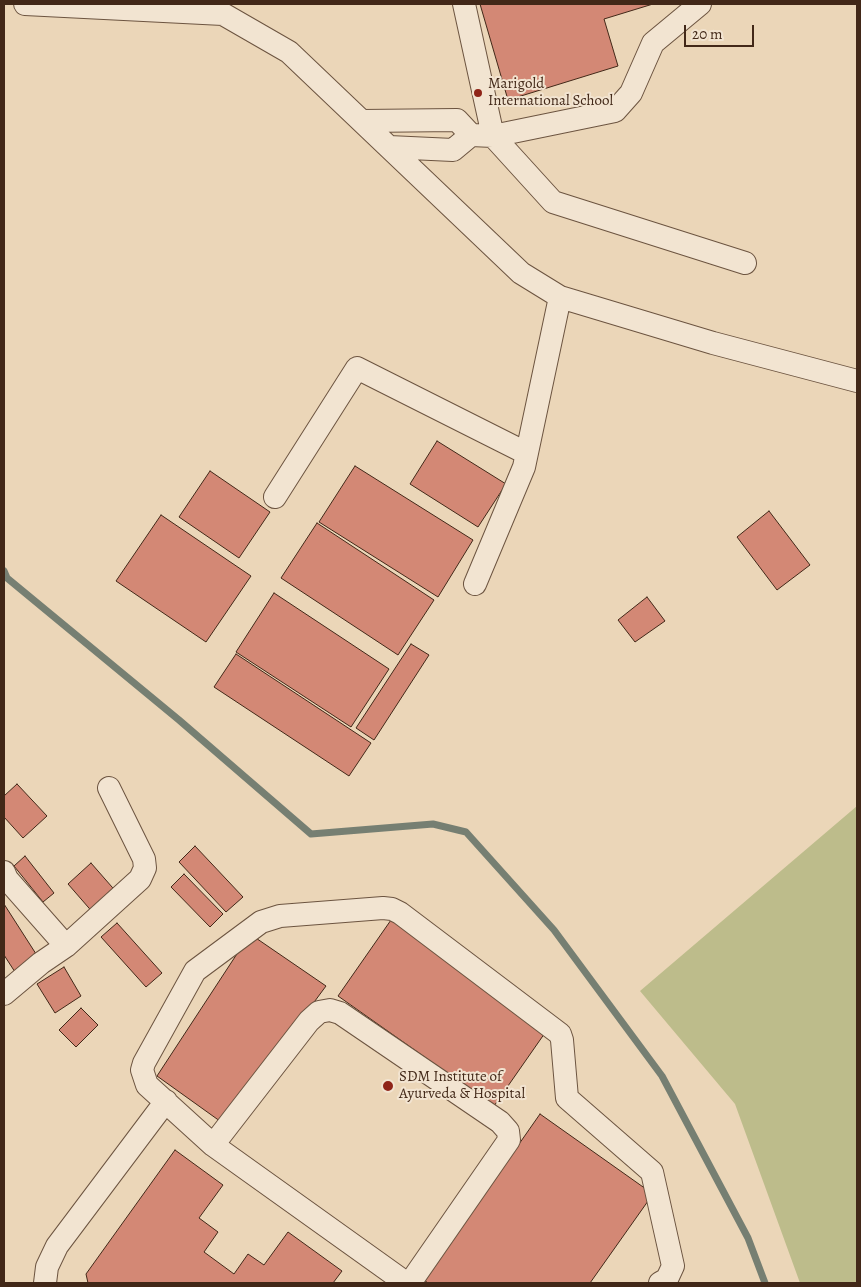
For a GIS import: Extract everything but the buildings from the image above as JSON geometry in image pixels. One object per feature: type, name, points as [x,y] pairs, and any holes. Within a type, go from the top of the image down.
[{"type":"street","points":[[26,4],[223,14],[289,52],[521,273],[560,297],[713,343],[857,381]]},
{"type":"street","points":[[464,4],[482,136]]},
{"type":"street","points":[[389,147],[453,150],[482,136],[615,111],[631,93],[653,43],[700,4]]},
{"type":"street","points":[[362,121],[457,120],[482,136],[553,202],[745,263]]},
{"type":"street","points":[[475,584],[524,467],[560,297]]},
{"type":"street","points":[[275,497],[357,368],[526,453]]},
{"type":"street","points":[[4,994],[66,946],[140,880],[145,868],[144,859],[109,788]]},
{"type":"street","points":[[4,872],[7,879],[66,946]]},
{"type":"street","points":[[213,1145],[309,1020],[319,1012],[330,1010],[340,1013],[500,1122],[508,1131],[509,1140],[408,1283],[213,1145],[147,1085],[142,1070],[144,1063],[195,971],[261,922],[280,916],[383,908],[392,910],[400,913],[560,1034],[568,1098],[652,1172],[673,1266],[667,1279],[660,1283]]},
{"type":"street","points":[[46,1283],[47,1268],[57,1246],[166,1101]]},
{"type":"shaded area","points":[[857,806],[857,1283],[800,1283],[735,1104],[640,991]]},
{"type":"waterway","points":[[4,571],[7,578],[179,720],[311,834],[433,824],[466,832],[554,930],[662,1076],[748,1238],[765,1283]]},
{"type":"place","name":"Marigold International School","points":[[478,93]]},
{"type":"place","name":"SDM Institute of Ayurveda & Hospital","points":[[388,1086]]}]
